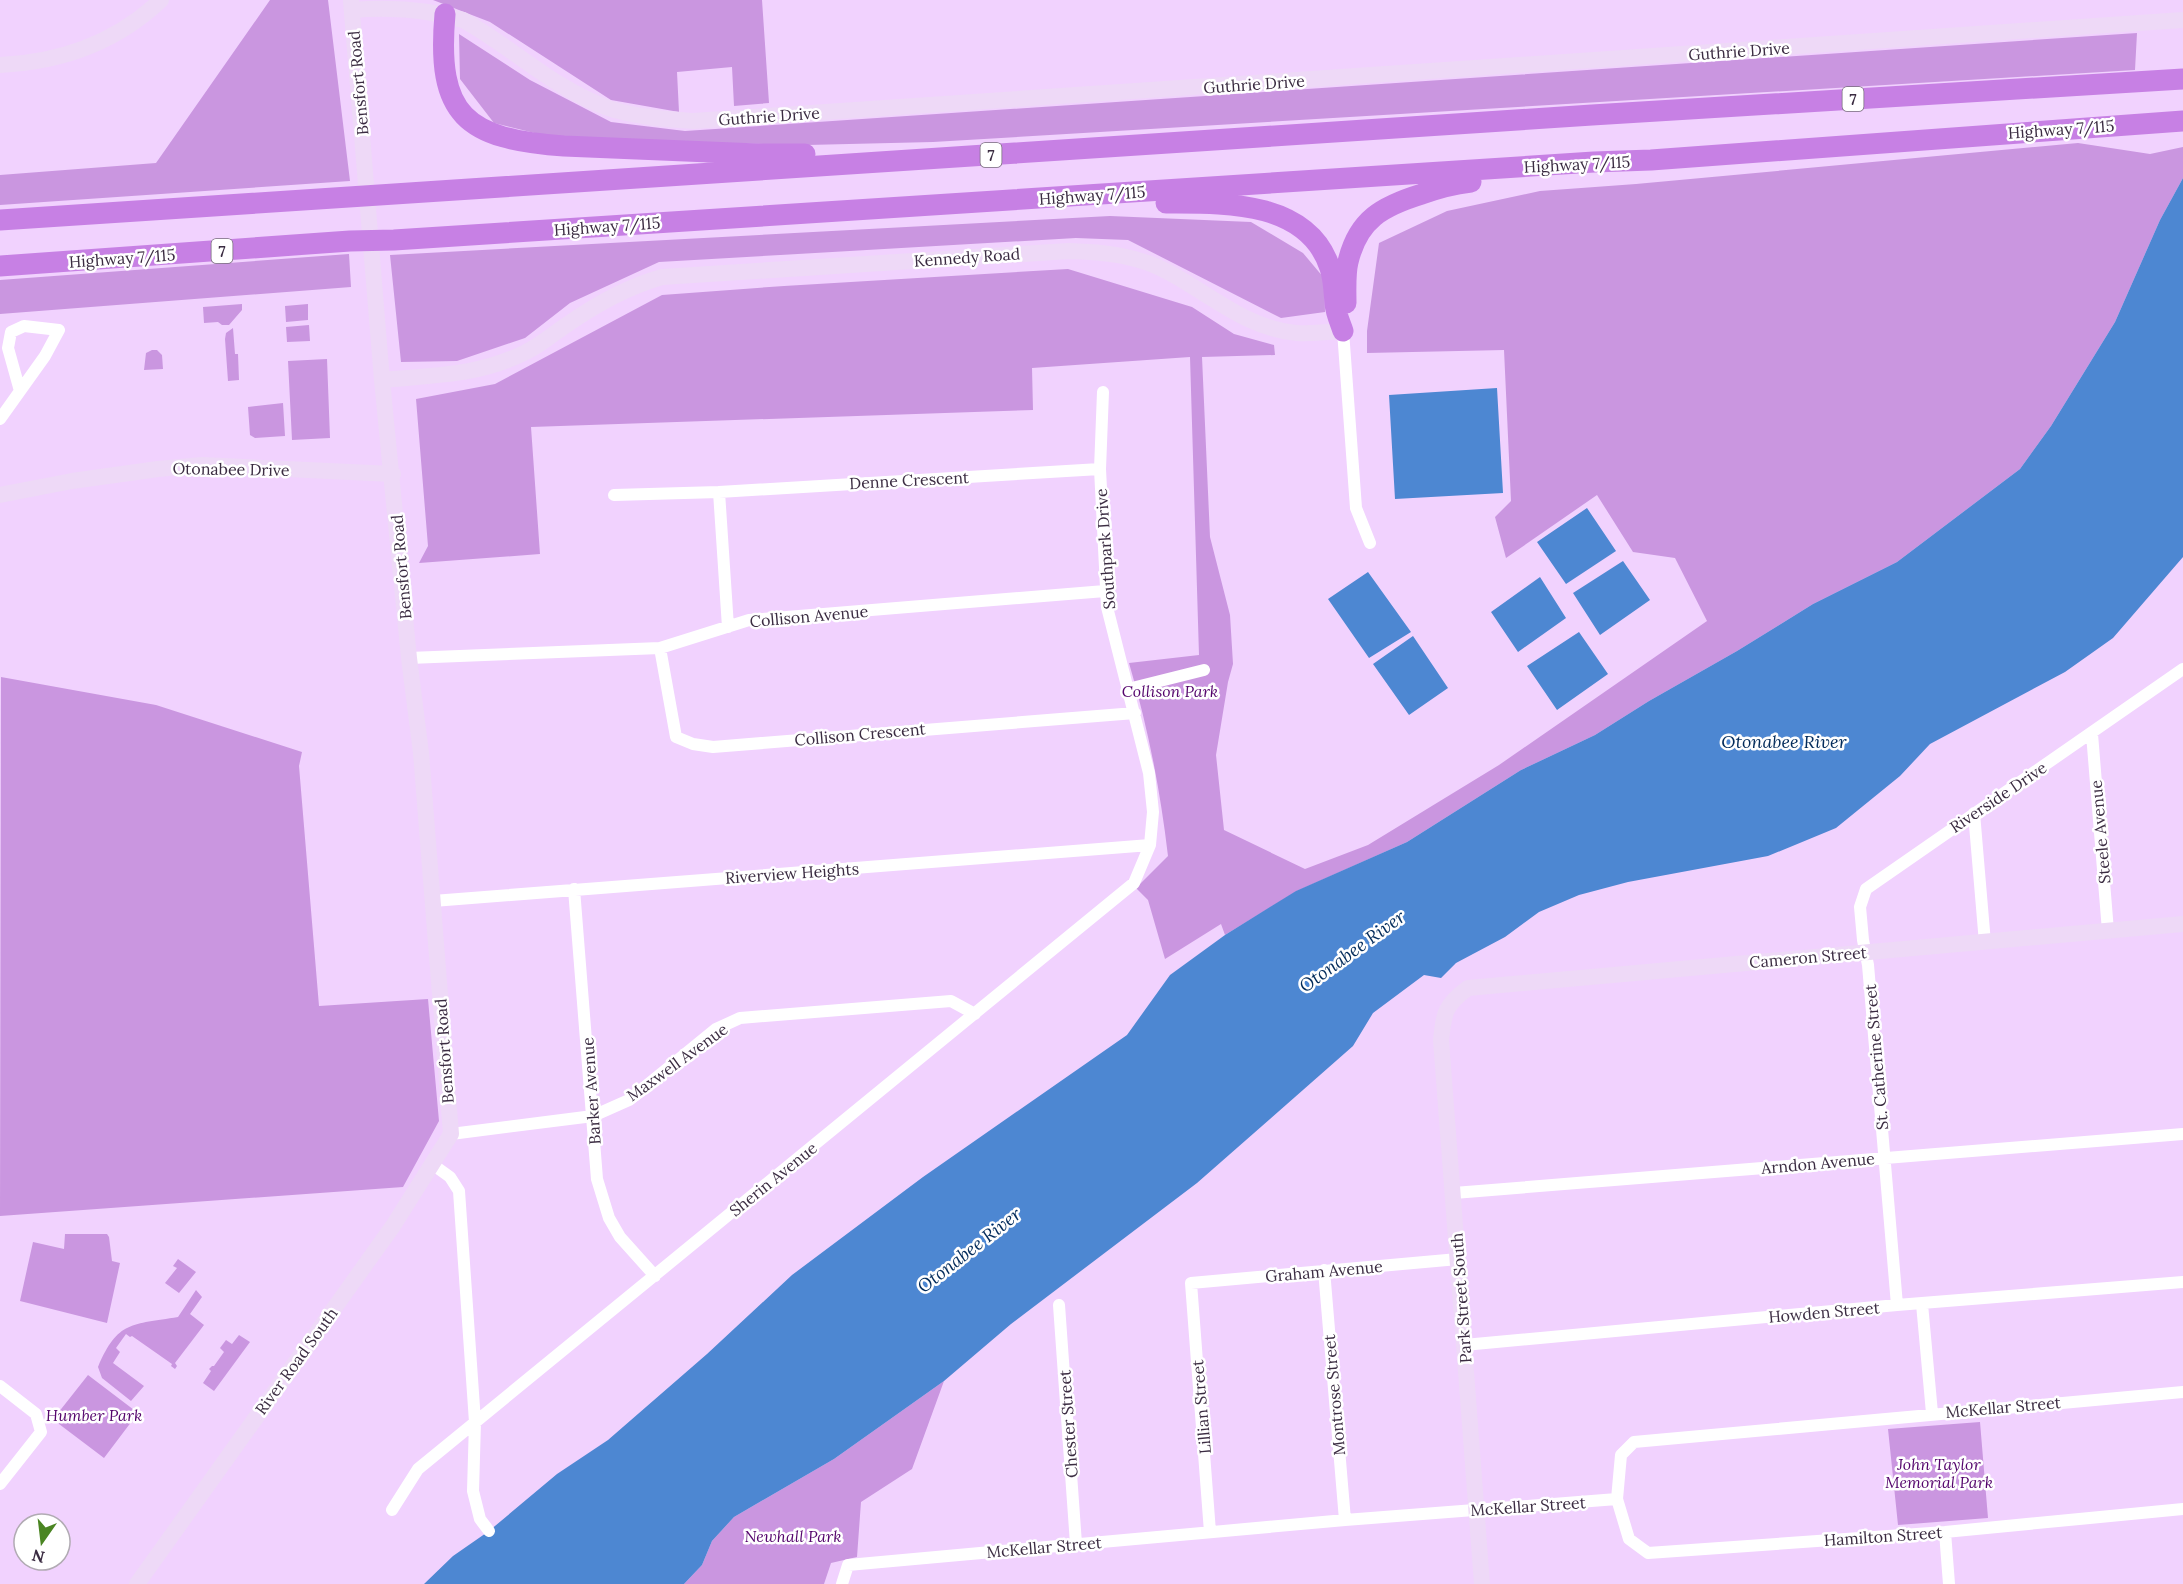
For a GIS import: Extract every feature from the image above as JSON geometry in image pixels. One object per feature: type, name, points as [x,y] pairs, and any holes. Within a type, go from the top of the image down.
[{"type":"highway","points":[[445,14],[445,61],[448,88],[454,104],[478,127],[506,139],[532,144],[564,146],[758,154],[874,152],[922,159]]},
{"type":"highway","name":"7","points":[[0,220],[1568,116],[2183,79]]},
{"type":"highway","name":"Highway 7/115","points":[[0,266],[350,241],[1651,160],[2183,121]]},
{"type":"highway","points":[[1343,331],[1347,263],[1358,233],[1377,213],[1392,203],[1450,184],[1651,160]]},
{"type":"highway","points":[[964,203],[1222,203],[1263,210],[1298,226],[1324,253],[1330,267],[1335,288],[1337,315],[1343,331]]},
{"type":"street","points":[[0,65],[25,64],[55,58],[103,41],[141,19],[161,0]]},
{"type":"street","name":"Guthrie Drive","points":[[351,5],[445,14],[463,20],[587,99],[608,108],[639,116],[693,122],[2183,20]]},
{"type":"street","name":"Bensfort Road","points":[[351,5],[382,380],[393,474],[409,658],[421,753],[451,1134]]},
{"type":"street","name":"Kennedy Road","points":[[382,380],[464,373],[506,361],[528,351],[602,301],[627,288],[662,277],[1069,251],[1102,252],[1143,262],[1167,271],[1242,317],[1276,329],[1310,334],[1343,331]]},
{"type":"street","points":[[0,419],[20,391],[45,356],[59,330],[24,326],[11,332],[8,348],[20,391]]},
{"type":"street","points":[[1343,331],[1356,508],[1370,543]]},
{"type":"street","name":"Southpark Drive","points":[[1103,392],[1100,469],[1105,591],[1107,607],[1149,773],[1154,812],[1150,845]]},
{"type":"street","name":"Otonabee Drive","points":[[0,495],[105,477],[202,465],[393,474]]},
{"type":"street","name":"Denne Crescent","points":[[614,495],[719,492],[1100,469]]},
{"type":"street","points":[[719,492],[728,627]]},
{"type":"street","name":"Collison Avenue","points":[[409,658],[660,648],[749,620],[1105,591]]},
{"type":"street","name":"Collison Crescent","points":[[660,648],[676,737],[693,744],[713,747],[1135,713]]},
{"type":"street","name":"Riverside Drive","points":[[1867,951],[1863,940],[1860,907],[1866,889],[2183,669]]},
{"type":"street","points":[[1128,689],[1204,670]]},
{"type":"street","name":"Steele Avenue","points":[[2092,734],[2108,931]]},
{"type":"street","points":[[1974,813],[1985,943]]},
{"type":"street","name":"Riverview Heights","points":[[433,901],[1150,845]]},
{"type":"street","name":"Sherin Avenue","points":[[392,1510],[418,1469],[1134,883],[1150,845]]},
{"type":"street","name":"Barker Avenue","points":[[574,889],[597,1179],[609,1218],[620,1237],[655,1276]]},
{"type":"street","name":"Cameron Street","points":[[1444,1013],[1452,999],[1468,988],[2183,924]]},
{"type":"street","name":"St. Catherine Street","points":[[1867,951],[1898,1305]]},
{"type":"street","name":"Maxwell Avenue","points":[[451,1134],[593,1116],[629,1100],[716,1029],[740,1018],[951,1001],[975,1014]]},
{"type":"street","name":"Park Street South","points":[[1444,1013],[1441,1040],[1482,1584]]},
{"type":"street","name":"River Road South","points":[[137,1584],[393,1226],[451,1134]]},
{"type":"street","name":"Arndon Avenue","points":[[1454,1193],[2183,1134]]},
{"type":"street","points":[[432,1164],[450,1177],[459,1191],[475,1422],[473,1491],[480,1519],[489,1532]]},
{"type":"street","name":"Graham Avenue","points":[[1191,1283],[1458,1259]]},
{"type":"street","name":"Montrose Street","points":[[1324,1270],[1345,1520]]},
{"type":"street","name":"Howden Street","points":[[1464,1346],[1898,1305],[2183,1282]]},
{"type":"street","name":"Lillian Street","points":[[1191,1283],[1210,1532]]},
{"type":"street","points":[[1922,1304],[1932,1413]]},
{"type":"street","name":"Chester Street","points":[[1059,1305],[1076,1544]]},
{"type":"street","points":[[0,1386],[36,1414],[41,1432],[0,1484]]},
{"type":"street","name":"McKellar Street","points":[[842,1584],[848,1565],[1345,1520],[1617,1499],[1621,1455],[1634,1442],[1932,1413],[2183,1392]]},
{"type":"street","name":"Hamilton Street","points":[[1617,1499],[1629,1539],[1648,1553],[1945,1532],[2183,1509]]},
{"type":"street","points":[[1945,1532],[1949,1584]]},
{"type":"green space","points":[[270,0],[328,0],[350,181],[0,205],[0,175],[156,163]]},
{"type":"green space","points":[[433,0],[762,0],[769,103],[734,106],[732,67],[677,72],[679,112],[611,100],[490,22]]},
{"type":"green space","points":[[2137,33],[2135,70],[933,142],[807,145],[559,139],[494,123],[460,79],[459,34],[530,80],[611,122],[685,131]]},
{"type":"green space","name":"Collison Park","points":[[2078,143],[2150,154],[2183,147],[2183,178],[2160,220],[2115,322],[2051,426],[2020,469],[1897,562],[1813,604],[1595,735],[1521,770],[1407,842],[1297,891],[1225,935],[1221,924],[1165,959],[1148,900],[1136,888],[1168,856],[1153,758],[1129,663],[1199,655],[1190,357],[1032,368],[1033,410],[531,427],[540,554],[419,563],[428,546],[416,399],[495,384],[662,295],[1068,269],[1192,307],[1234,334],[1274,345],[1275,355],[1202,357],[1210,537],[1230,615],[1233,664],[1216,755],[1224,830],[1305,869],[1368,845],[1499,765],[1707,621],[1675,558],[1633,552],[1597,495],[1506,558],[1495,517],[1511,501],[1504,350],[1367,353],[1367,331],[1379,243],[1447,211],[1540,191]]},
{"type":"green space","points":[[1110,216],[1251,222],[1303,253],[1324,278],[1325,312],[1281,318],[1128,240],[1076,238],[659,262],[570,303],[525,338],[457,361],[401,362],[390,255]]},
{"type":"green space","points":[[349,254],[351,287],[0,314],[0,280]]},
{"type":"green space","points":[[242,304],[242,310],[229,325],[222,325],[218,322],[204,323],[203,307]]},
{"type":"green space","points":[[308,304],[308,320],[286,322],[285,306]]},
{"type":"green space","points":[[309,325],[310,341],[287,342],[286,327]]},
{"type":"green space","points":[[233,328],[235,354],[238,354],[239,380],[228,381],[225,339],[226,333]]},
{"type":"green space","points":[[157,350],[162,355],[163,369],[144,370],[146,353]]},
{"type":"green space","points":[[327,359],[330,438],[292,440],[288,361]]},
{"type":"green space","points":[[283,403],[285,436],[255,438],[250,435],[248,407]]},
{"type":"green space","points":[[1,677],[156,705],[302,752],[299,766],[319,1006],[428,999],[439,1121],[403,1187],[0,1216]]},
{"type":"green space","points":[[65,1234],[107,1234],[109,1237],[112,1261],[120,1263],[107,1323],[20,1301],[33,1242],[64,1249]]},
{"type":"green space","points":[[178,1259],[196,1272],[179,1293],[165,1283],[177,1268],[173,1266]]},
{"type":"green space","points":[[196,1290],[202,1297],[190,1314],[204,1325],[175,1363],[177,1366],[175,1369],[171,1366],[172,1364],[126,1334],[116,1348],[120,1352],[113,1363],[144,1386],[131,1401],[102,1378],[98,1367],[112,1340],[128,1327],[178,1317]]},
{"type":"green space","points":[[239,1335],[250,1342],[214,1391],[203,1383],[211,1371],[209,1369],[224,1352],[220,1348],[226,1340],[232,1344]]},
{"type":"green space","name":"Humber Park","points":[[88,1375],[138,1413],[104,1458],[59,1424],[58,1413]]},
{"type":"green space","name":"Newhall Park","points":[[944,1381],[912,1469],[861,1502],[857,1557],[831,1563],[824,1584],[684,1584],[702,1565],[712,1541],[734,1517],[834,1459]]},
{"type":"green space","name":"John Taylor Memorial Park","points":[[1980,1422],[1988,1518],[1898,1525],[1888,1429]]},
{"type":"water","name":"Otonabee River","points":[[2183,178],[2183,557],[2113,638],[2065,672],[1930,744],[1900,776],[1836,828],[1768,856],[1628,882],[1579,895],[1539,912],[1505,937],[1456,963],[1441,978],[1424,975],[1373,1013],[1353,1046],[1197,1183],[1011,1324],[944,1381],[834,1459],[734,1517],[712,1541],[702,1565],[684,1584],[424,1584],[453,1556],[489,1531],[557,1474],[608,1440],[707,1354],[792,1275],[923,1177],[1127,1035],[1170,975],[1225,935],[1296,891],[1407,842],[1521,770],[1595,735],[1813,604],[1897,562],[2020,469],[2051,426],[2115,322],[2160,220]]},
{"type":"water","points":[[1497,388],[1503,493],[1395,499],[1389,395]]},
{"type":"water","points":[[1587,508],[1616,551],[1566,584],[1537,542]]},
{"type":"water","points":[[1623,561],[1650,600],[1600,635],[1573,593]]},
{"type":"water","points":[[1368,572],[1411,632],[1369,658],[1328,599]]},
{"type":"water","points":[[1540,577],[1566,618],[1518,652],[1491,612]]},
{"type":"water","points":[[1579,632],[1608,674],[1557,710],[1527,666]]},
{"type":"water","points":[[1413,636],[1448,688],[1409,715],[1373,664]]}]
